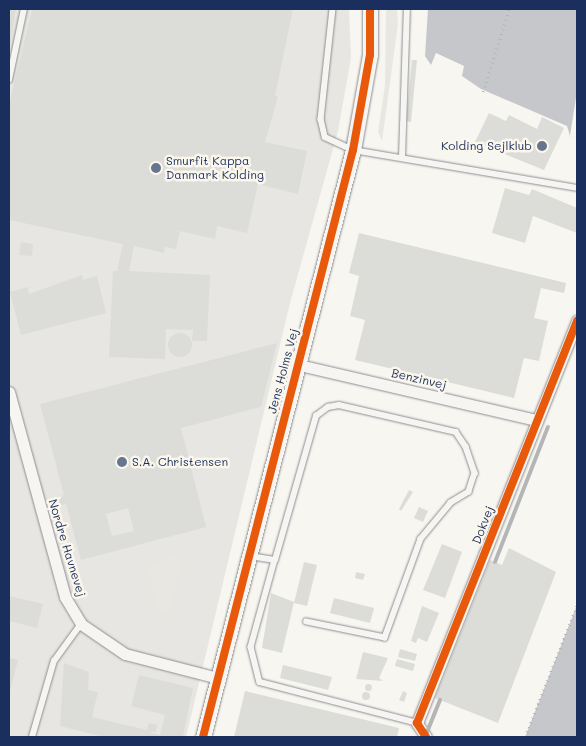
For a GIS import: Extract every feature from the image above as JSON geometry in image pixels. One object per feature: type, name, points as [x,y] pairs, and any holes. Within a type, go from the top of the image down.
[{"type":"main road","name":"Jens Holms Vej","points":[[203,737],[295,364],[353,150],[370,55],[370,9]]},
{"type":"street","name":"Dokvej","points":[[417,723],[577,321]]},
{"type":"street","name":"Benzinvej","points":[[295,364],[536,420]]},
{"type":"street","name":"Nordre Havnevej","points":[[9,392],[65,597],[81,624],[125,654],[218,678]]},
{"type":"street","points":[[417,723],[426,737]]},
{"type":"lane","points":[[9,80],[24,9]]},
{"type":"lane","points":[[333,9],[321,118],[325,137],[353,150],[577,188]]},
{"type":"lane","points":[[402,157],[407,9]]},
{"type":"lane","points":[[307,622],[385,638],[421,539],[451,503],[469,492],[475,473],[466,447],[456,432],[339,405],[328,407],[316,416],[251,647],[260,682],[417,723]]},
{"type":"lane","points":[[248,555],[275,560]]},
{"type":"lane","points":[[32,737],[54,660],[81,624]]},
{"type":"path","points":[[483,92],[508,9]]},
{"type":"path","points":[[525,737],[577,605]]},
{"type":"shaded area","points":[[9,9],[349,9],[351,58],[338,131],[290,303],[186,737],[9,737]]},
{"type":"shaded area","points":[[386,9],[397,9],[398,24],[382,141],[378,132],[385,85]]},
{"type":"shaded area","points":[[428,9],[577,9],[577,138],[570,136],[567,126],[481,89],[462,76],[464,66],[436,53],[431,65],[425,56]]},
{"type":"shaded area","points":[[172,556],[181,558],[171,614],[158,613],[147,566]]},
{"type":"shaded area","points":[[577,605],[577,737],[525,737]]},
{"type":"pier","points":[[577,91],[577,132],[576,138],[570,136]]},
{"type":"building","points":[[9,9],[16,9],[10,45],[9,45]]},
{"type":"building","name":"Smurfit Kappa Danmark Kolding","points":[[32,9],[293,9],[275,96],[278,97],[265,142],[307,151],[298,194],[258,184],[247,233],[217,226],[215,239],[180,231],[176,249],[165,247],[164,253],[134,246],[129,271],[210,275],[207,341],[192,341],[193,330],[166,329],[165,359],[109,357],[113,271],[117,271],[123,244],[9,220],[9,105]]},
{"type":"building","points":[[412,60],[417,60],[411,122],[406,121]]},
{"type":"building","points":[[489,113],[506,121],[509,115],[537,129],[542,117],[564,128],[544,170],[475,142]]},
{"type":"building","points":[[505,188],[529,195],[532,189],[577,208],[577,233],[533,216],[525,243],[492,233]]},
{"type":"building","points":[[359,233],[566,283],[564,293],[541,288],[534,318],[548,321],[539,361],[524,358],[514,398],[355,360],[365,320],[350,316],[359,276],[349,273]]},
{"type":"building","points":[[21,242],[33,244],[32,256],[19,255]]},
{"type":"building","points":[[82,275],[83,280],[97,276],[106,313],[21,335],[10,292],[28,287],[29,294]]},
{"type":"building","points":[[180,333],[189,336],[192,345],[189,354],[180,357],[171,354],[168,345],[171,336]]},
{"type":"building","name":"S.A. Christensen","points":[[277,343],[261,407],[181,428],[206,527],[81,560],[66,504],[51,508],[49,499],[64,495],[40,404]],"holes":[[[128,508],[134,531],[112,536],[106,514]]]},
{"type":"building","points":[[409,490],[413,492],[401,511],[399,509]]},
{"type":"building","points":[[419,507],[428,511],[423,522],[414,518]]},
{"type":"building","points":[[442,544],[462,552],[445,598],[423,590]]},
{"type":"building","points":[[509,548],[556,572],[498,723],[435,698],[490,560],[502,565]]},
{"type":"building","points":[[304,562],[317,565],[307,606],[294,603]]},
{"type":"building","points":[[356,572],[365,574],[363,580],[355,578]]},
{"type":"building","points":[[271,593],[294,602],[282,653],[262,648]]},
{"type":"building","points":[[9,596],[43,604],[37,628],[9,621]]},
{"type":"building","points":[[334,598],[374,608],[370,623],[330,613]]},
{"type":"building","points":[[422,606],[439,613],[427,642],[418,638],[416,643],[411,641]]},
{"type":"building","points":[[400,649],[417,654],[415,661],[398,657]]},
{"type":"building","points":[[363,652],[388,658],[379,678],[383,681],[356,679]]},
{"type":"building","points":[[9,658],[18,660],[9,695]]},
{"type":"building","points":[[397,659],[415,664],[413,671],[395,666]]},
{"type":"building","points":[[64,663],[89,672],[88,690],[98,692],[92,717],[147,730],[149,723],[157,725],[156,732],[149,732],[160,735],[165,715],[131,706],[139,675],[193,688],[183,737],[104,737],[60,726]]},
{"type":"building","points":[[283,665],[332,677],[328,690],[280,678]]},
{"type":"building","points":[[368,683],[372,687],[368,691],[364,687]]},
{"type":"building","points":[[245,691],[399,728],[397,737],[234,737]]},
{"type":"building","points":[[403,691],[407,693],[404,702],[399,700]]},
{"type":"building","points":[[366,692],[370,696],[366,700],[362,696]]},
{"type":"railway","points":[[495,562],[548,427]]},
{"type":"railway","points":[[425,737],[440,700]]},
{"type":"cycle path","points":[[203,737],[353,150],[370,55],[370,9]]},
{"type":"cycle path","points":[[426,737],[417,723],[577,321]]},
{"type":"place","name":"Kolding Sejlklub","points":[[542,146]]},
{"type":"place","name":"Smurfit Kappa Danmark Kolding","points":[[156,168]]},
{"type":"place","name":"S.A. Christensen","points":[[122,462]]}]
